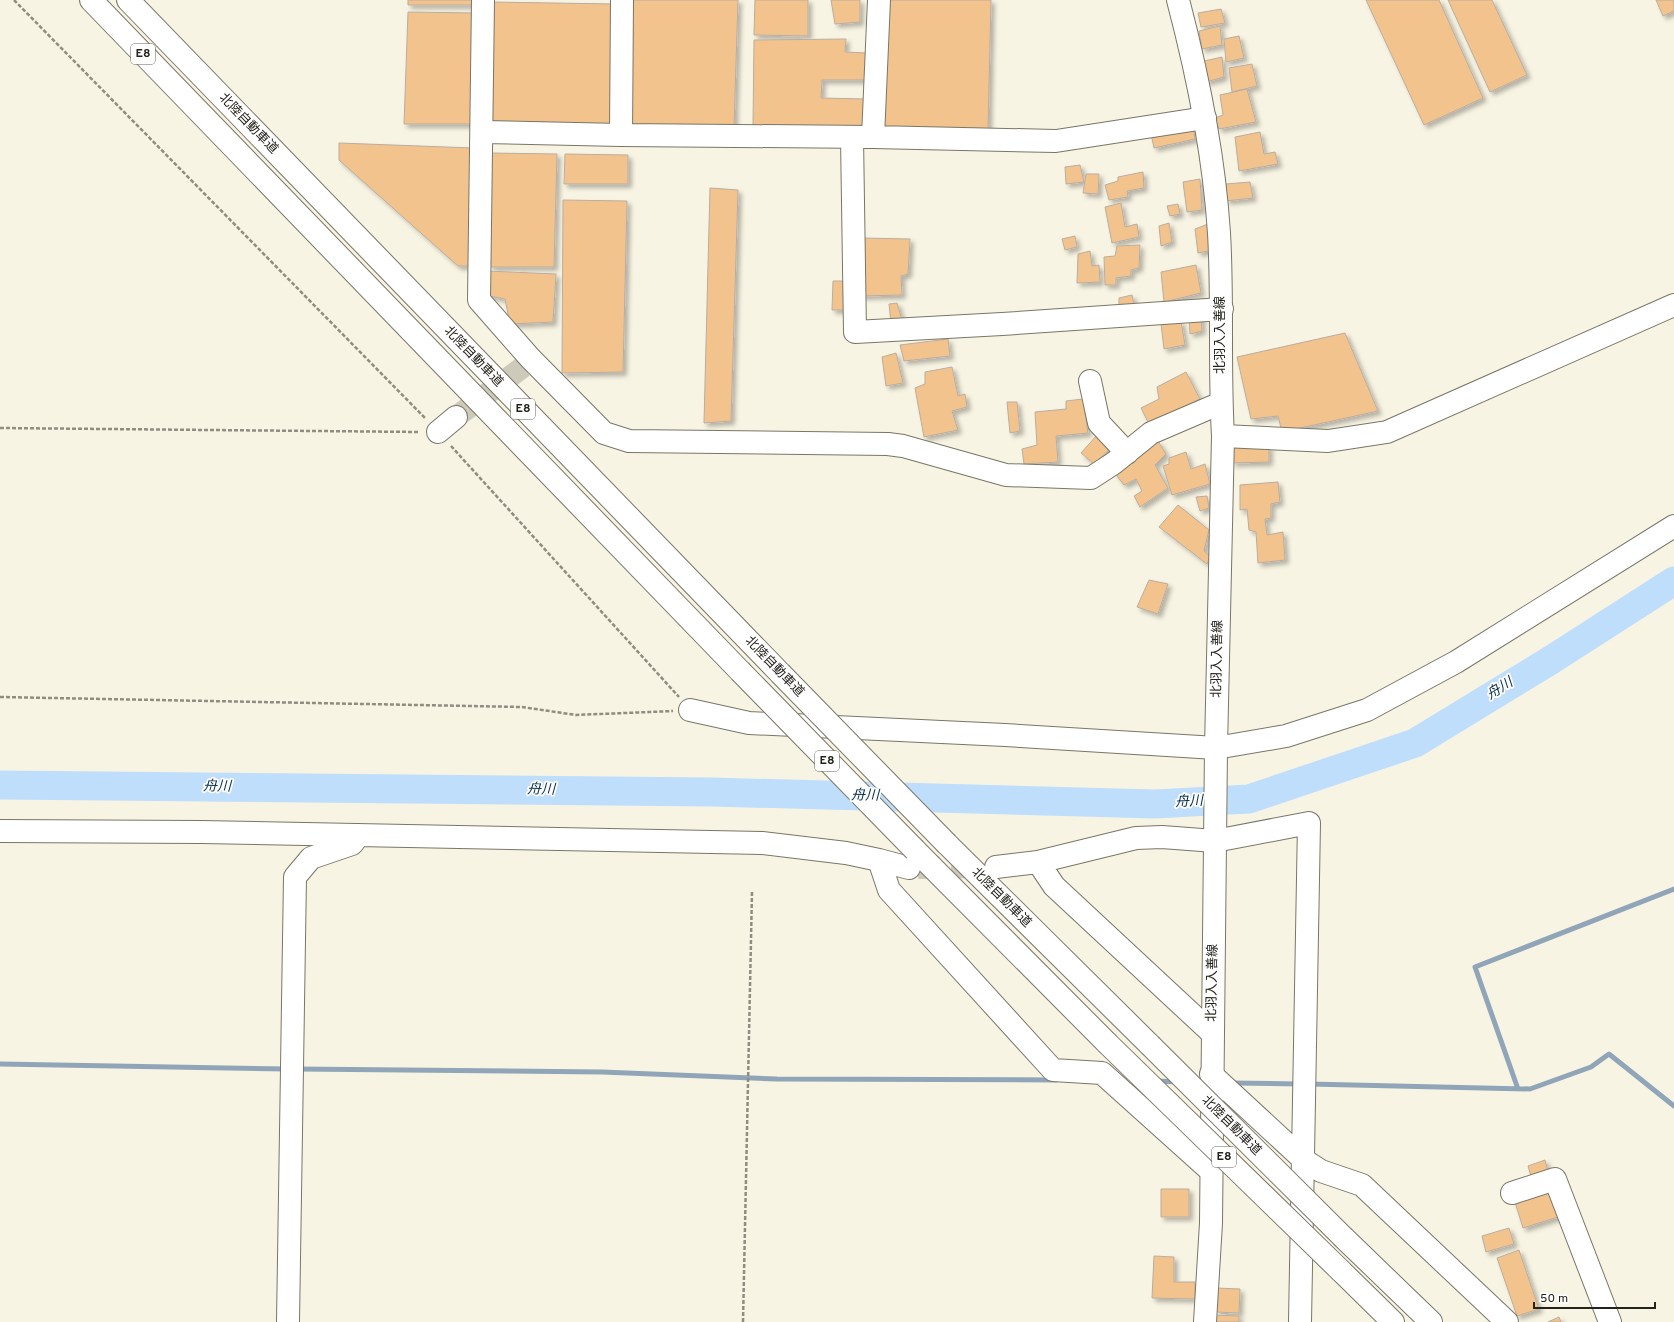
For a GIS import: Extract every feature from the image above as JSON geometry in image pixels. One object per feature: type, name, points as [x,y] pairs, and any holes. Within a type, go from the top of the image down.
[{"type":"main road","name":"北陸自動車道","points":[[91,0],[236,152],[740,672],[912,859],[1107,1043],[1393,1322]]},
{"type":"main road","name":"北陸自動車道","points":[[128,0],[947,844],[1344,1238],[1431,1322]]},
{"type":"main road","points":[[484,0],[479,300],[526,363],[604,433],[629,441],[888,444],[903,446],[1006,475],[1091,478],[1127,453],[1151,433],[1221,403]]},
{"type":"main road","points":[[621,135],[622,0]]},
{"type":"main road","points":[[874,137],[879,0]]},
{"type":"main road","name":"北羽入入善線","points":[[1178,0],[1201,94],[1212,160],[1219,232],[1222,309],[1221,403],[1223,436],[1211,1074],[1211,1223],[1205,1322]]},
{"type":"main road","points":[[482,132],[1056,141],[1205,118]]},
{"type":"main road","points":[[852,137],[855,332],[1002,324],[1222,309]]},
{"type":"main road","points":[[1223,436],[1328,440],[1387,432],[1674,305]]},
{"type":"main road","points":[[1090,381],[1099,423],[1127,453]]},
{"type":"main road","points":[[438,432],[456,418]]},
{"type":"main road","points":[[690,710],[749,723],[1005,735],[1216,748],[1286,736],[1367,710],[1456,662],[1674,526]]},
{"type":"main road","points":[[996,867],[1038,862],[1136,838],[1215,836],[1309,823],[1300,1322]]},
{"type":"main road","points":[[0,831],[359,835],[762,843],[846,853],[879,860],[912,859]]},
{"type":"main road","points":[[288,1322],[295,877],[312,858],[352,844],[359,835]]},
{"type":"main road","points":[[879,860],[889,890],[1053,1070],[1102,1073],[1211,1171]]},
{"type":"main road","points":[[1038,862],[1054,886],[1212,1033]]},
{"type":"main road","points":[[1211,1074],[1304,1160],[1321,1171],[1362,1185],[1507,1322]]},
{"type":"main road","points":[[1512,1193],[1555,1178],[1610,1322]]},
{"type":"path","points":[[14,0],[438,432],[690,710]]},
{"type":"path","points":[[0,428],[438,432]]},
{"type":"path","points":[[0,697],[522,707],[576,715],[690,710]]},
{"type":"path","points":[[743,1322],[752,892]]},
{"type":"building","points":[[408,0],[473,0],[473,5],[408,5]]},
{"type":"building","points":[[628,0],[738,0],[734,126],[627,124]]},
{"type":"building","points":[[755,0],[808,0],[808,36],[754,35]]},
{"type":"building","points":[[831,0],[860,0],[860,22],[835,24]]},
{"type":"building","points":[[887,0],[991,0],[988,130],[882,129]]},
{"type":"building","points":[[1366,0],[1439,0],[1483,98],[1424,125]]},
{"type":"building","points":[[1448,0],[1492,0],[1527,75],[1490,92]]},
{"type":"building","points":[[1656,0],[1674,0],[1674,11],[1663,16]]},
{"type":"building","points":[[490,2],[615,4],[612,124],[490,121]]},
{"type":"building","points":[[1221,9],[1225,23],[1201,27],[1198,13]]},
{"type":"building","points":[[408,12],[476,13],[473,124],[404,124]]},
{"type":"building","points":[[1220,26],[1222,45],[1202,49],[1199,31]]},
{"type":"building","points":[[1239,36],[1244,58],[1226,62],[1224,39]]},
{"type":"building","points":[[846,39],[845,52],[867,53],[866,80],[822,80],[821,98],[866,99],[865,126],[753,126],[754,40]]},
{"type":"building","points":[[1222,57],[1224,77],[1206,82],[1204,61]]},
{"type":"building","points":[[1252,64],[1257,86],[1232,92],[1229,68]]},
{"type":"building","points":[[1247,89],[1256,122],[1219,129],[1215,118],[1223,115],[1220,95]]},
{"type":"building","points":[[1193,125],[1195,139],[1154,148],[1151,134]]},
{"type":"building","points":[[1260,132],[1264,154],[1275,152],[1278,164],[1239,171],[1235,137]]},
{"type":"building","points":[[339,143],[473,148],[469,266],[458,266],[339,160]]},
{"type":"building","points":[[489,153],[557,154],[554,267],[490,267]]},
{"type":"building","points":[[565,154],[628,155],[628,184],[564,184]]},
{"type":"building","points":[[1080,165],[1084,182],[1066,184],[1065,167]]},
{"type":"building","points":[[1143,172],[1144,188],[1127,191],[1128,197],[1109,200],[1105,185],[1118,181],[1118,177]]},
{"type":"building","points":[[1086,174],[1099,174],[1098,194],[1083,193]]},
{"type":"building","points":[[1200,179],[1202,210],[1187,212],[1183,182]]},
{"type":"building","points":[[1250,182],[1253,198],[1226,201],[1226,184]]},
{"type":"building","points":[[710,188],[738,190],[731,421],[704,423]]},
{"type":"building","points":[[563,200],[627,201],[623,372],[562,373]]},
{"type":"building","points":[[1121,203],[1125,227],[1137,224],[1139,237],[1112,243],[1105,207]]},
{"type":"building","points":[[1178,204],[1180,214],[1170,216],[1167,206]]},
{"type":"building","points":[[1169,223],[1172,242],[1161,246],[1159,226]]},
{"type":"building","points":[[1208,224],[1213,250],[1198,253],[1195,229]]},
{"type":"building","points":[[1075,236],[1077,247],[1065,250],[1062,239]]},
{"type":"building","points":[[862,238],[910,239],[908,274],[901,276],[902,295],[861,296]]},
{"type":"building","points":[[1140,245],[1139,268],[1131,270],[1131,276],[1116,278],[1116,285],[1105,285],[1104,257],[1115,256],[1117,246]]},
{"type":"building","points":[[1090,251],[1092,266],[1099,265],[1100,282],[1077,283],[1078,254]]},
{"type":"building","points":[[1196,265],[1201,293],[1164,302],[1161,272]]},
{"type":"building","points":[[487,271],[556,274],[553,322],[510,324],[505,299],[489,296]]},
{"type":"building","points":[[833,281],[848,281],[847,310],[832,310]]},
{"type":"building","points":[[1132,295],[1134,305],[1119,308],[1119,298]]},
{"type":"building","points":[[897,303],[902,320],[891,323],[889,304]]},
{"type":"building","points":[[1201,315],[1202,331],[1190,334],[1189,316]]},
{"type":"building","points":[[1181,321],[1185,345],[1164,349],[1161,324]]},
{"type":"building","points":[[1345,333],[1378,411],[1282,432],[1278,416],[1251,419],[1237,357]]},
{"type":"building","points":[[948,339],[950,356],[904,361],[900,345]]},
{"type":"building","points":[[896,353],[903,383],[886,386],[882,357]]},
{"type":"building","points":[[952,367],[958,396],[965,394],[967,407],[952,411],[958,430],[924,437],[915,388],[925,384],[925,372]]},
{"type":"building","points":[[1186,372],[1200,399],[1149,424],[1141,408],[1159,399],[1157,387]]},
{"type":"building","points":[[1083,399],[1088,433],[1056,436],[1058,462],[1024,464],[1022,449],[1037,445],[1035,412],[1066,409],[1066,401]]},
{"type":"building","points":[[1007,402],[1017,402],[1020,431],[1010,433]]},
{"type":"building","points":[[1097,435],[1110,449],[1094,464],[1081,453]]},
{"type":"building","points":[[1158,441],[1166,454],[1155,465],[1168,488],[1140,507],[1134,496],[1142,491],[1136,479],[1124,485],[1114,472]]},
{"type":"building","points":[[1234,446],[1269,446],[1269,462],[1232,463]]},
{"type":"building","points":[[1186,452],[1191,469],[1205,464],[1210,484],[1172,495],[1163,466],[1169,464],[1169,458]]},
{"type":"building","points":[[1278,482],[1280,502],[1271,504],[1271,518],[1265,519],[1267,535],[1283,532],[1285,560],[1258,563],[1256,532],[1249,530],[1247,509],[1240,510],[1240,485]]},
{"type":"building","points":[[1207,496],[1209,508],[1200,511],[1196,497]]},
{"type":"building","points":[[1178,505],[1209,530],[1204,551],[1210,556],[1207,564],[1159,527]]},
{"type":"building","points":[[1149,580],[1168,584],[1158,614],[1137,607]]},
{"type":"building","points":[[1545,1160],[1549,1175],[1532,1180],[1528,1166]]},
{"type":"building","points":[[1552,1187],[1561,1216],[1523,1228],[1514,1199]]},
{"type":"building","points":[[1161,1189],[1189,1189],[1189,1217],[1161,1217]]},
{"type":"building","points":[[1509,1228],[1514,1244],[1486,1252],[1482,1236]]},
{"type":"building","points":[[1519,1250],[1539,1309],[1517,1316],[1497,1258]]},
{"type":"building","points":[[1154,1256],[1174,1257],[1174,1282],[1195,1282],[1195,1299],[1152,1298]]},
{"type":"building","points":[[1216,1288],[1240,1289],[1239,1313],[1216,1312]]},
{"type":"building","points":[[1215,1315],[1239,1316],[1239,1322],[1215,1322]]},
{"type":"building","points":[[1559,1317],[1561,1322],[1548,1322]]},
{"type":"waterway","name":"舟川","points":[[0,785],[712,792],[1155,804],[1249,799],[1415,743],[1551,660],[1674,581]]},
{"type":"waterway","points":[[1518,1089],[1475,967],[1674,889]]},
{"type":"waterway","points":[[1309,1084],[1530,1089],[1591,1067],[1609,1054],[1674,1106]]},
{"type":"waterway","points":[[0,1064],[287,1069]]},
{"type":"waterway","points":[[297,1069],[602,1072],[777,1079],[1057,1080]]},
{"type":"waterway","points":[[1157,1081],[1177,1082]]},
{"type":"waterway","points":[[1231,1083],[1299,1084]]},
{"type":"tunnel","points":[[456,417],[523,367]]},
{"type":"tunnel","points":[[918,868],[984,867]]}]
